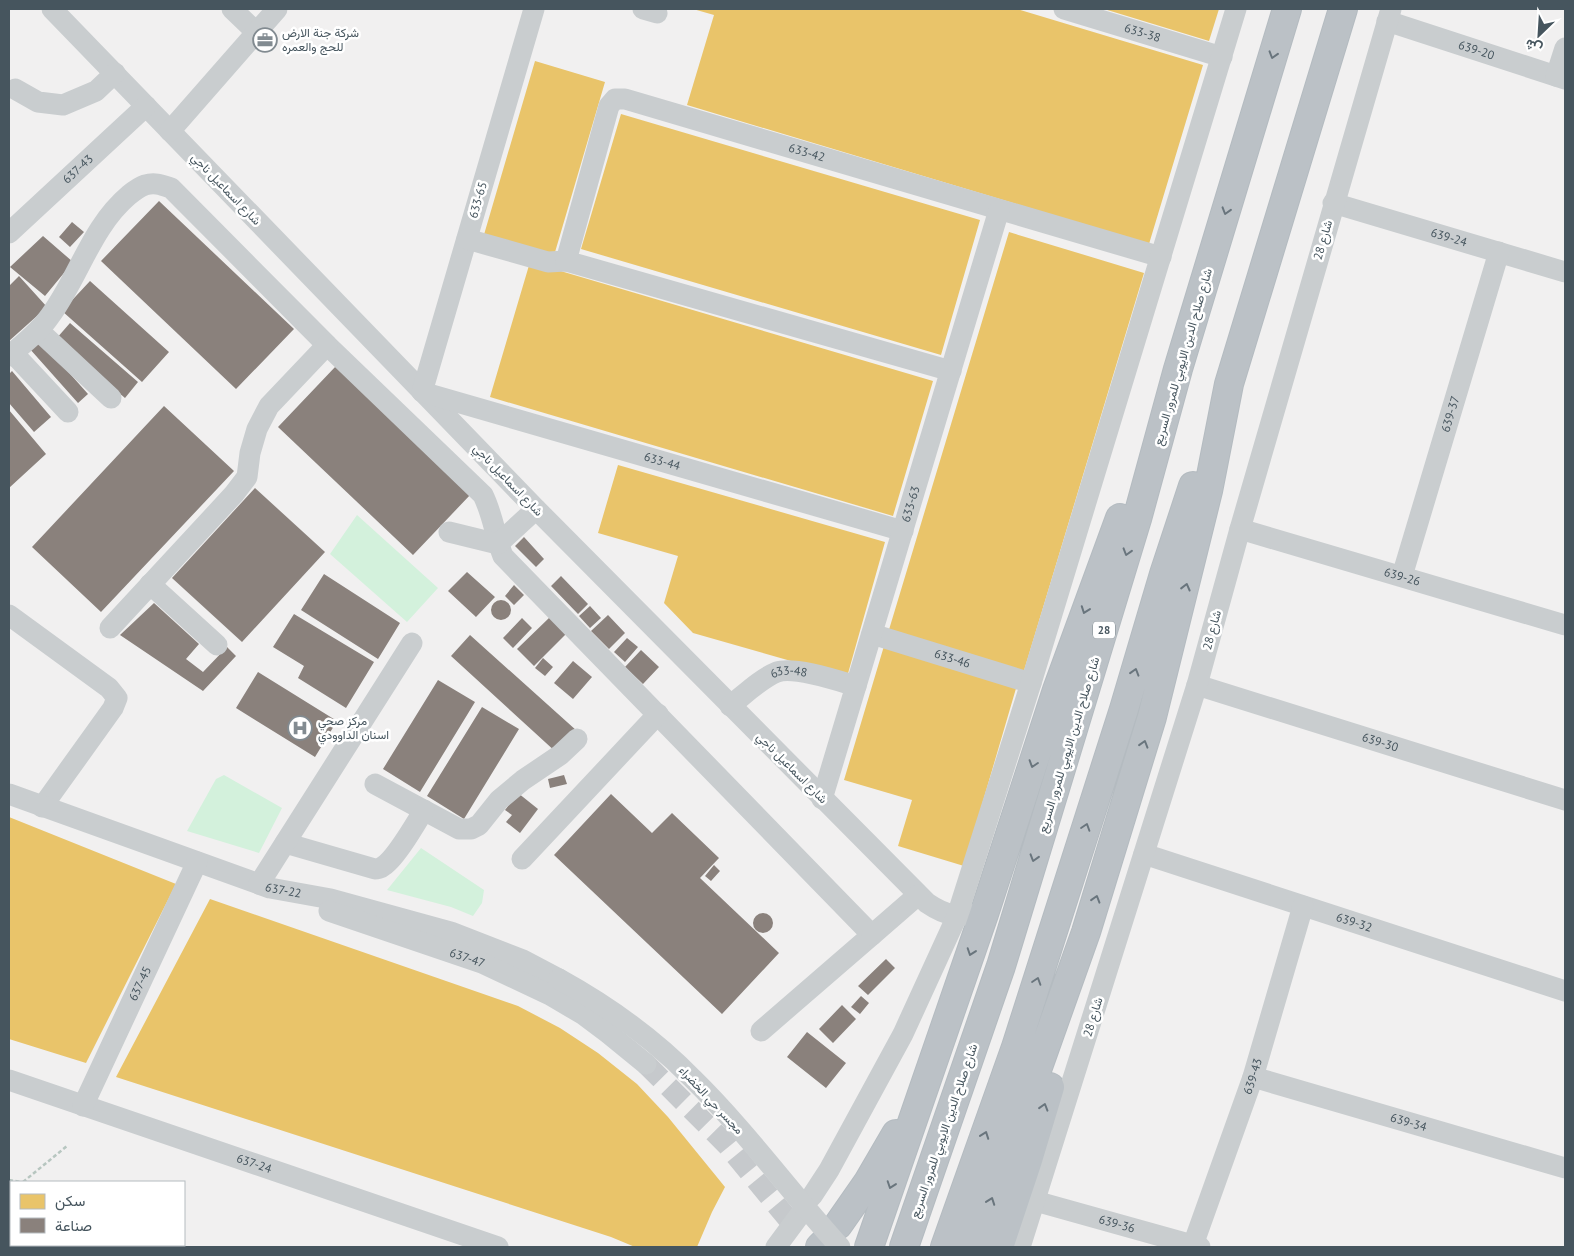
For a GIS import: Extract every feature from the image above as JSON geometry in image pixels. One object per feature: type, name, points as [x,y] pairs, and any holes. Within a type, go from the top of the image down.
[{"type":"highway","name":"شارع صلاح الدين الايوبي للمرور السريع","points":[[904,1247],[1001,966],[1137,519],[1178,369],[1287,9]]},
{"type":"highway","points":[[945,1247],[1016,1047],[1124,709],[1164,574],[1230,384],[1343,9]]},
{"type":"highway","points":[[869,1247],[984,914],[1057,690],[1093,590],[1178,369]]},
{"type":"highway","points":[[974,1247],[1086,932],[1152,717],[1206,500],[1230,384]]},
{"type":"highway","points":[[999,1247],[1052,1079],[1086,932]]},
{"type":"highway","points":[[830,1241],[868,1182],[904,1119],[935,1056]]},
{"type":"street","name":"شارع اسماعيل ناجي","points":[[52,9],[536,509],[918,895],[939,912],[957,916],[984,914]]},
{"type":"street","points":[[232,9],[256,32]]},
{"type":"street","points":[[170,131],[277,9]]},
{"type":"street","name":"633-65","points":[[422,392],[534,9]]},
{"type":"street","name":"633-38","points":[[1064,9],[1222,56]]},
{"type":"street","points":[[812,1196],[829,1170],[903,1034],[957,916],[1031,683],[1236,9]]},
{"type":"street","name":"639-20","points":[[1389,15],[1561,78]]},
{"type":"street","name":"شارع 28","points":[[1020,1247],[1197,685],[1333,203],[1389,15]]},
{"type":"street","points":[[1561,78],[1565,48]]},
{"type":"street","points":[[11,89],[38,102],[63,105],[96,91],[114,74]]},
{"type":"street","name":"633-42","points":[[566,261],[609,106],[615,99],[625,99],[1161,257]]},
{"type":"street","name":"637-43","points":[[9,233],[146,106]]},
{"type":"street","points":[[68,412],[11,354],[38,331],[50,316],[68,288],[96,234],[111,213],[138,188],[146,184],[158,183],[171,188],[327,345],[483,495],[494,523],[498,544],[503,556],[872,934]]},
{"type":"street","name":"639-24","points":[[1333,203],[1565,272]]},
{"type":"street","name":"633-63","points":[[822,799],[999,210]]},
{"type":"street","points":[[467,239],[548,262],[566,261],[951,371]]},
{"type":"street","name":"639-37","points":[[1402,576],[1499,252]]},
{"type":"street","points":[[38,331],[111,398]]},
{"type":"street","points":[[110,628],[234,494],[247,477],[250,453],[257,429],[270,406],[327,345]]},
{"type":"street","name":"633-44","points":[[422,392],[903,531]]},
{"type":"street","points":[[498,544],[536,509]]},
{"type":"street","name":"639-26","points":[[1240,529],[1565,625]]},
{"type":"street","points":[[449,532],[498,544]]},
{"type":"street","points":[[150,584],[217,645]]},
{"type":"street","points":[[9,616],[109,688],[117,698],[113,708],[42,807]]},
{"type":"street","name":"633-46","points":[[872,634],[1031,683]]},
{"type":"street","points":[[264,886],[285,843],[412,643]]},
{"type":"street","name":"633-48","points":[[730,706],[752,687],[778,671],[796,671],[856,686]]},
{"type":"street","name":"639-30","points":[[1197,685],[1565,800]]},
{"type":"street","points":[[522,859],[658,714]]},
{"type":"street","points":[[375,784],[459,829],[471,829],[479,825],[499,800],[523,780],[560,755],[577,739]]},
{"type":"street","name":"637-22","points":[[9,794],[264,886],[347,903],[451,932],[523,960],[559,979]]},
{"type":"street","points":[[285,843],[375,869],[382,868],[389,862],[424,810]]},
{"type":"street","name":"639-32","points":[[1144,854],[1565,991]]},
{"type":"street","name":"637-45","points":[[82,1106],[196,862]]},
{"type":"street","name":"637-47","points":[[264,886],[359,922],[482,963],[550,995],[584,1015],[646,1064]]},
{"type":"street","points":[[761,1031],[918,895]]},
{"type":"street","name":"639-43","points":[[1196,1246],[1253,1076],[1303,906]]},
{"type":"street","name":"مجسر حي الخضراء","points":[[559,979],[592,998],[640,1032],[678,1064],[736,1126],[830,1241]]},
{"type":"street","name":"639-34","points":[[1253,1076],[1565,1168]]},
{"type":"street","name":"637-24","points":[[9,1080],[498,1247]]},
{"type":"street","name":"639-36","points":[[1034,1201],[1196,1246]]},
{"type":"street","points":[[776,1247],[799,1216]]},
{"type":"path","points":[[23,1181],[68,1146]]},
{"type":"green space","points":[[357,515],[438,588],[407,622],[330,554]]},
{"type":"green space","points":[[224,775],[282,808],[259,853],[187,831],[216,779]]},
{"type":"green space","points":[[421,848],[484,890],[482,903],[473,916],[451,907],[387,890]]},
{"type":"building: سكن","points":[[693,9],[1017,9],[1203,65],[1149,244],[687,105],[714,15]]},
{"type":"building: سكن","points":[[1104,9],[1219,9],[1209,41]]},
{"type":"building: سكن","points":[[535,61],[605,82],[553,259],[483,238]]},
{"type":"building: سكن","points":[[621,114],[980,220],[941,355],[581,249]]},
{"type":"building: سكن","points":[[1009,232],[1144,273],[1023,674],[888,633]]},
{"type":"building: سكن","points":[[530,262],[933,381],[893,516],[490,397]]},
{"type":"building: سكن","points":[[618,465],[885,542],[847,677],[693,633],[664,603],[678,556],[598,533]]},
{"type":"building: سكن","points":[[884,646],[1017,685],[964,866],[898,846],[912,800],[844,780]]},
{"type":"building: سكن","points":[[9,817],[176,884],[86,1063],[9,1039]]},
{"type":"building: سكن","points":[[210,899],[518,1006],[560,1028],[598,1053],[637,1084],[668,1117],[725,1187],[697,1247],[635,1247],[611,1237],[116,1077]]},
{"type":"building: صناعة","points":[[159,201],[294,329],[236,389],[101,261]]},
{"type":"building: صناعة","points":[[72,222],[84,232],[70,247],[59,237]]},
{"type":"building: صناعة","points":[[43,236],[73,262],[45,296],[10,267]]},
{"type":"building: صناعة","points":[[19,276],[47,307],[9,341],[9,286]]},
{"type":"building: صناعة","points":[[90,281],[169,352],[142,382],[62,311]]},
{"type":"building: صناعة","points":[[70,323],[138,382],[125,398],[56,339]]},
{"type":"building: صناعة","points":[[39,339],[88,394],[78,403],[29,348]]},
{"type":"building: صناعة","points":[[336,366],[471,494],[413,555],[278,427]]},
{"type":"building: صناعة","points":[[12,371],[51,417],[34,432],[9,403],[9,374]]},
{"type":"building: صناعة","points":[[164,406],[234,471],[101,612],[32,547]]},
{"type":"building: صناعة","points":[[9,410],[46,454],[9,488]]},
{"type":"building: صناعة","points":[[255,488],[325,552],[242,642],[172,578]]},
{"type":"building: صناعة","points":[[524,537],[544,559],[536,567],[515,546]]},
{"type":"building: صناعة","points":[[467,572],[495,597],[476,617],[448,591]]},
{"type":"building: صناعة","points":[[324,574],[400,623],[378,659],[301,610]]},
{"type":"building: صناعة","points":[[561,576],[588,604],[578,614],[551,586]]},
{"type":"building: صناعة","points":[[514,585],[524,595],[514,605],[505,596]]},
{"type":"building: صناعة","points":[[497,600],[505,600],[511,606],[511,614],[505,620],[497,620],[491,614],[491,606]]},
{"type":"building: صناعة","points":[[154,603],[199,644],[186,659],[203,672],[227,647],[236,656],[203,691],[120,635]]},
{"type":"building: صناعة","points":[[590,606],[601,618],[590,628],[579,616]]},
{"type":"building: صناعة","points":[[294,614],[374,662],[346,708],[298,678],[304,666],[273,647]]},
{"type":"building: صناعة","points":[[608,615],[625,633],[609,649],[591,631]]},
{"type":"building: صناعة","points":[[550,617],[567,633],[534,666],[517,649]]},
{"type":"building: صناعة","points":[[522,618],[532,628],[513,648],[503,638]]},
{"type":"building: صناعة","points":[[470,635],[577,731],[557,753],[451,656]]},
{"type":"building: صناعة","points":[[627,638],[638,647],[625,662],[614,652]]},
{"type":"building: صناعة","points":[[641,650],[659,667],[643,684],[625,667]]},
{"type":"building: صناعة","points":[[543,658],[553,667],[545,676],[535,668]]},
{"type":"building: صناعة","points":[[573,661],[592,677],[573,699],[554,683]]},
{"type":"building: صناعة","points":[[258,672],[337,721],[315,757],[236,708]]},
{"type":"building: صناعة","points":[[438,680],[475,702],[420,792],[383,769]]},
{"type":"building: صناعة","points":[[482,707],[519,729],[464,819],[427,796]]},
{"type":"building: صناعة","points":[[564,775],[567,784],[550,788],[548,779]]},
{"type":"building: صناعة","points":[[518,793],[538,809],[520,833],[506,822],[512,815],[505,810]]},
{"type":"building: صناعة","points":[[611,794],[652,833],[672,813],[719,858],[700,878],[779,953],[722,1014],[554,855]]},
{"type":"building: صناعة","points":[[714,865],[720,871],[711,881],[705,876]]},
{"type":"building: صناعة","points":[[763,913],[770,916],[773,923],[770,930],[763,933],[756,930],[753,923],[756,916]]},
{"type":"building: صناعة","points":[[886,959],[895,968],[868,995],[858,986]]},
{"type":"building: صناعة","points":[[861,996],[869,1003],[860,1014],[851,1007]]},
{"type":"building: صناعة","points":[[842,1005],[856,1019],[833,1043],[819,1029]]},
{"type":"building: صناعة","points":[[807,1032],[846,1063],[826,1088],[787,1057]]},
{"type":"tunnel","points":[[646,1064],[727,1145],[793,1225]]},
{"type":"place","name":"شركة جنة الارض للحج والعمره","points":[[265,40]]},
{"type":"place","name":"مركز صحي اسنان الداوودي","points":[[300,728]]}]
